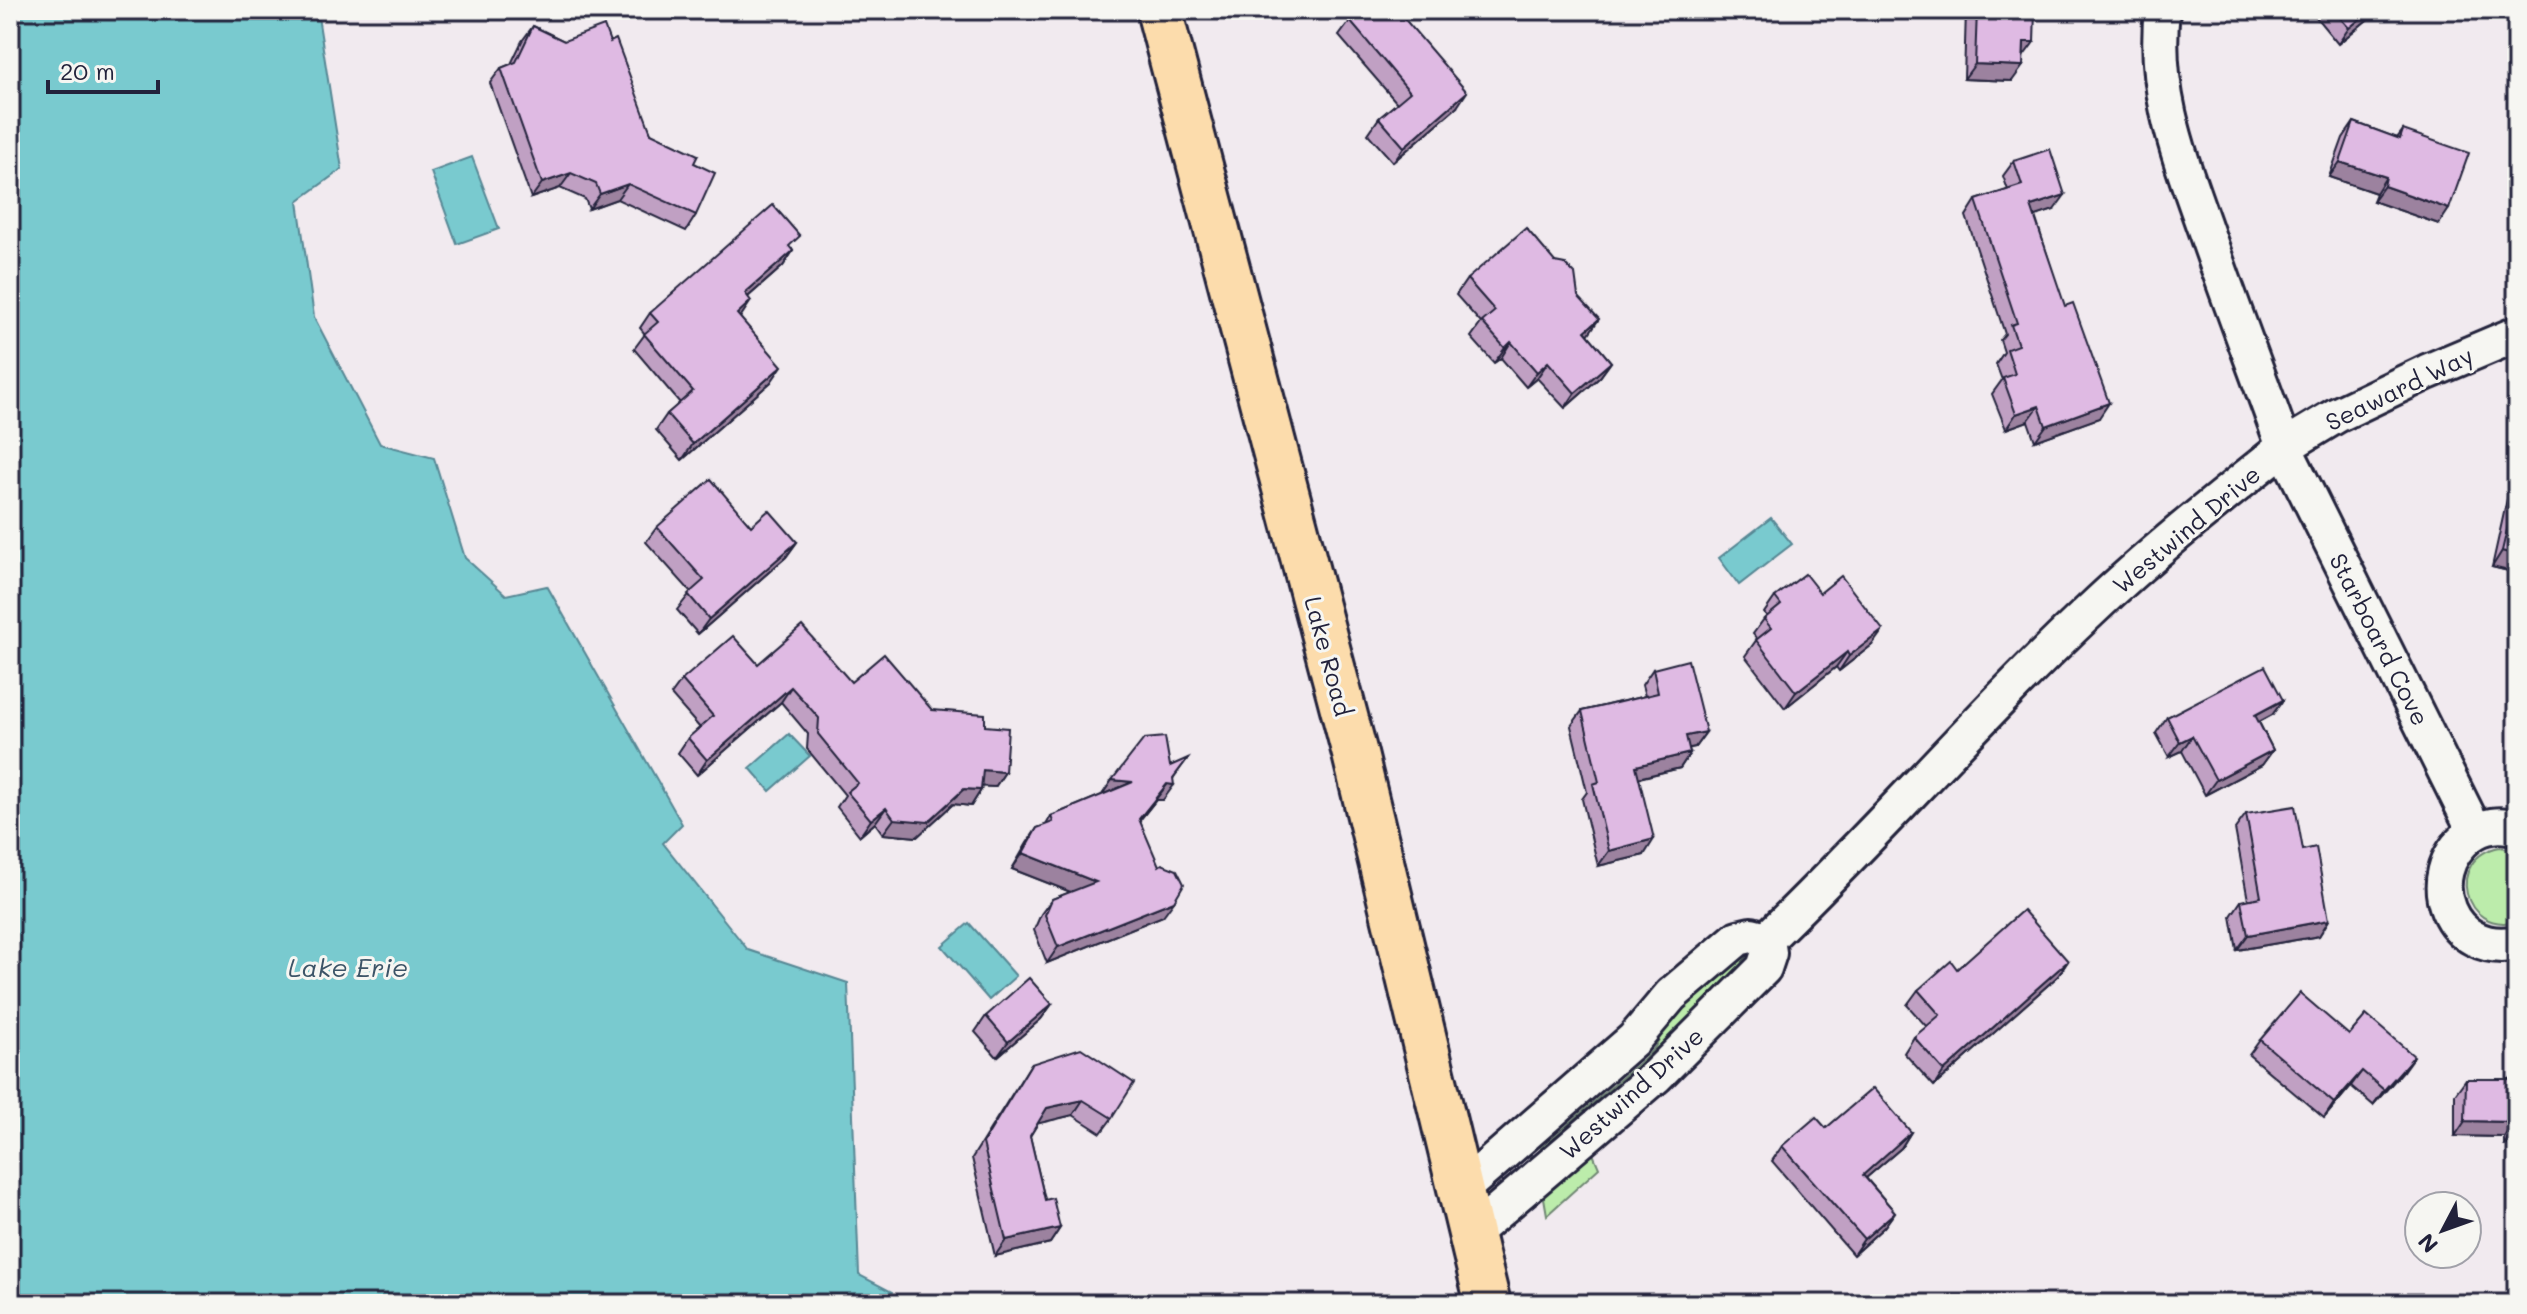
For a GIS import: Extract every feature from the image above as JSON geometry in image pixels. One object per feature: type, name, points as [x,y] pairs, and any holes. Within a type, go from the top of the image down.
[{"type":"main road","name":"Lake Road","points":[[1159,10],[1355,754],[1488,1304]]},
{"type":"street","name":"Westwind Drive","points":[[1767,939],[1855,854],[2011,689],[2089,612],[2162,546],[2284,447],[2168,122],[2161,72],[2162,10]]},
{"type":"street","name":"Seaward Way","points":[[2284,447],[2337,415],[2517,334]]},
{"type":"street","name":"Starboard Cove","points":[[2284,447],[2475,831]]},
{"type":"street","points":[[2517,828],[2491,826],[2475,831],[2456,846],[2444,867],[2442,892],[2450,915],[2466,934],[2496,945],[2517,943]]},
{"type":"street","name":"Westwind Drive","points":[[1461,1190],[1634,1039],[1671,995],[1738,938],[1751,935],[1767,939]]},
{"type":"street","name":"Westwind Drive","points":[[1471,1234],[1656,1076],[1764,968],[1769,953],[1767,939]]},
{"type":"green space","points":[[2500,847],[2517,850],[2517,921],[2498,923],[2483,917],[2473,907],[2467,893],[2466,879],[2471,865],[2482,854]]},
{"type":"green space","points":[[1744,946],[1763,950],[1658,1058],[1540,1154],[1541,1148],[1648,1055],[1674,1011]]},
{"type":"green space","points":[[1591,1149],[1599,1168],[1547,1215],[1543,1192]]},
{"type":"water","name":"Lake Erie","points":[[10,10],[317,10],[342,169],[298,201],[314,317],[380,444],[434,458],[465,558],[506,595],[547,586],[682,824],[663,843],[748,950],[848,983],[859,1275],[892,1292],[890,1304],[10,1304]]},
{"type":"water","points":[[472,157],[499,229],[457,244],[431,172]]},
{"type":"water","points":[[1771,518],[1792,544],[1739,585],[1719,558]]},
{"type":"water","points":[[789,734],[810,756],[770,791],[750,768]]},
{"type":"water","points":[[969,923],[1016,976],[989,1000],[942,946]]},
{"type":"building","points":[[1362,10],[1397,10],[1467,92],[1404,147],[1379,118],[1410,92],[1350,21]]},
{"type":"building","points":[[1977,10],[2035,10],[2034,42],[2024,42],[2023,66],[1975,64]]},
{"type":"building","points":[[2333,10],[2371,10],[2349,28]]},
{"type":"building","points":[[533,26],[564,41],[604,26],[610,42],[616,39],[651,133],[698,155],[694,163],[715,173],[696,215],[628,184],[600,194],[596,184],[571,173],[542,183],[501,68],[516,62]]},
{"type":"building","points":[[2354,122],[2400,139],[2403,130],[2469,153],[2449,209],[2384,186],[2386,177],[2340,162]]},
{"type":"building","points":[[2050,149],[2065,195],[2031,206],[2065,306],[2073,303],[2109,403],[2046,426],[2039,406],[2016,414],[2003,378],[2015,374],[2007,349],[2018,345],[2011,325],[2017,323],[1976,200],[2022,185],[2014,161]]},
{"type":"building","points":[[773,205],[800,236],[789,246],[793,251],[745,293],[751,301],[737,314],[782,366],[693,444],[667,414],[693,391],[644,334],[658,322],[650,313]]},
{"type":"building","points":[[1526,228],[1555,262],[1565,264],[1575,274],[1578,296],[1599,319],[1585,331],[1611,362],[1575,393],[1548,362],[1537,372],[1511,342],[1505,348],[1482,322],[1495,311],[1467,279]]},
{"type":"building","points":[[711,479],[751,526],[769,510],[797,542],[709,619],[688,594],[704,580],[657,527]]},
{"type":"building","points":[[2517,487],[2517,555],[2502,551]]},
{"type":"building","points":[[1805,574],[1820,593],[1841,576],[1883,630],[1849,656],[1847,652],[1796,692],[1756,640],[1771,628],[1764,619],[1781,605],[1775,597]]},
{"type":"building","points":[[802,626],[851,682],[884,654],[932,710],[985,714],[985,726],[1008,728],[1005,772],[983,770],[981,790],[964,789],[928,822],[894,819],[886,808],[871,820],[847,792],[858,783],[818,734],[819,718],[791,687],[707,760],[688,738],[713,716],[682,680],[733,636],[758,664]]},
{"type":"building","points":[[1688,660],[1706,732],[1686,736],[1690,753],[1636,766],[1654,839],[1609,851],[1593,784],[1599,782],[1582,711],[1658,693],[1653,669]]},
{"type":"building","points":[[2265,666],[2283,700],[2255,715],[2273,750],[2216,780],[2192,736],[2180,742],[2167,717]]},
{"type":"building","points":[[1165,737],[1170,766],[1188,758],[1173,778],[1174,785],[1167,784],[1139,819],[1159,866],[1162,864],[1177,870],[1184,884],[1174,901],[1058,947],[1045,915],[1052,899],[1096,882],[1023,853],[1037,828],[1053,822],[1051,816],[1133,782],[1112,780],[1144,739]]},
{"type":"building","points":[[2295,806],[2303,850],[2316,847],[2329,920],[2248,935],[2241,901],[2261,897],[2246,814]]},
{"type":"building","points":[[2023,910],[2068,961],[1944,1071],[1914,1037],[1940,1015],[1918,990],[1951,961],[1957,969]]},
{"type":"building","points":[[1029,978],[1052,1004],[1008,1042],[986,1016]]},
{"type":"building","points":[[2300,993],[2349,1035],[2366,1015],[2414,1056],[2384,1090],[2362,1071],[2334,1103],[2260,1040]]},
{"type":"building","points":[[1081,1048],[1134,1083],[1112,1118],[1083,1100],[1047,1108],[1030,1136],[1045,1200],[1053,1198],[1060,1228],[1006,1240],[983,1143],[1031,1064]]},
{"type":"building","points":[[2515,1071],[2517,1130],[2514,1122],[2465,1121],[2466,1079],[2515,1079]]},
{"type":"building","points":[[1873,1088],[1911,1132],[1863,1175],[1895,1212],[1864,1239],[1782,1146],[1816,1117],[1826,1128]]},
{"type":"building","points":[[1079,1297],[1082,1304],[1064,1304]]}]
